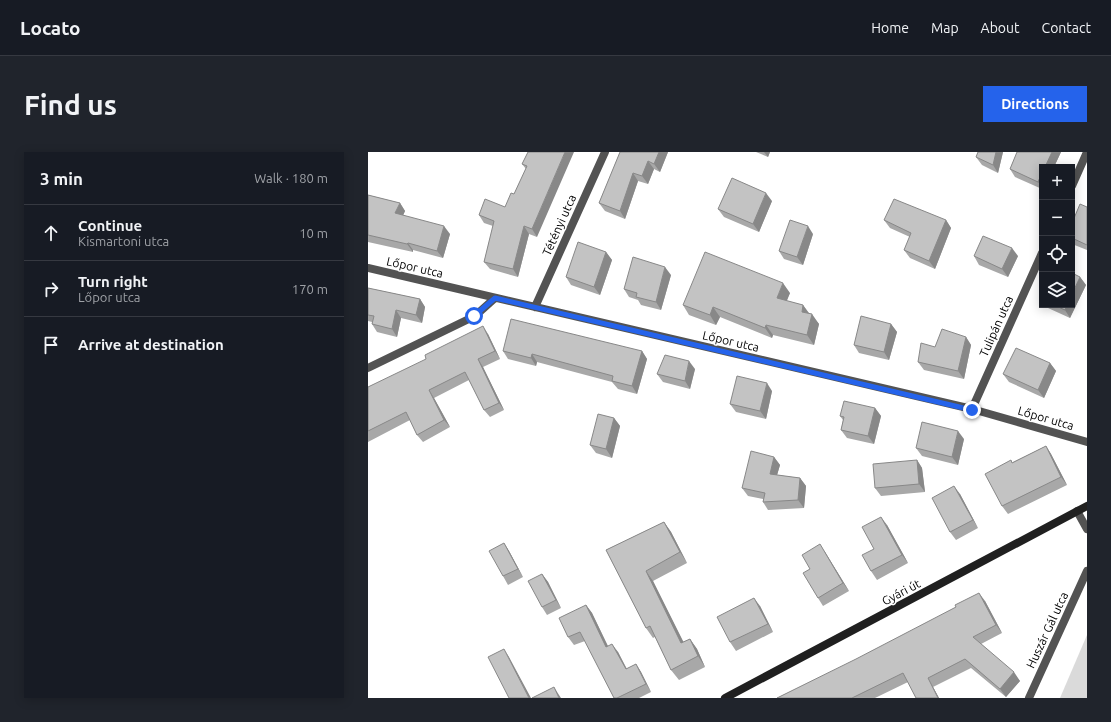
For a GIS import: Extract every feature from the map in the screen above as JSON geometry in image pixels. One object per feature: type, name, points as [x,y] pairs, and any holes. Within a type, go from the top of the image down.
[{"type":"street","name":"Tétényi utca","points":[[535,307],[605,152]]},
{"type":"street","points":[[1075,179],[1087,152]]},
{"type":"street","name":"Tulipán utca","points":[[972,410],[1039,260]]},
{"type":"street","name":"Lőpor utca","points":[[368,268],[972,410],[1087,442]]},
{"type":"street","points":[[368,368],[474,316],[495,298]]},
{"type":"street","name":"Gyári út","points":[[726,698],[1087,506]]},
{"type":"street","points":[[1078,512],[1087,529]]},
{"type":"street","name":"Huszár Gál utca","points":[[1029,698],[1087,571]]},
{"type":"shaded area","points":[[1087,635],[1087,698],[1060,698]]},
{"type":"building","points":[[528,152],[565,152],[532,229],[524,226],[513,269],[484,262],[494,221],[479,215],[485,199],[505,207],[511,193],[514,194],[527,166],[522,164]]},
{"type":"building","points":[[620,152],[659,152],[654,164],[648,161],[642,176],[633,173],[620,211],[599,203]]},
{"type":"building","points":[[978,152],[996,152],[993,165],[976,157]]},
{"type":"building","points":[[1017,152],[1052,152],[1046,164],[1039,164],[1038,182],[1010,169]]},
{"type":"building","points":[[732,178],[766,193],[753,224],[718,209]]},
{"type":"building","points":[[368,195],[400,203],[395,213],[444,226],[437,251],[408,243],[368,235]]},
{"type":"building","points":[[894,199],[946,220],[929,261],[904,250],[911,233],[884,220]]},
{"type":"building","points":[[1080,204],[1087,207],[1087,245],[1075,239],[1075,216]]},
{"type":"building","points":[[790,220],[808,226],[797,257],[779,251]]},
{"type":"building","points":[[983,236],[1012,248],[1002,269],[974,256]]},
{"type":"building","points":[[578,242],[606,252],[594,287],[566,277]]},
{"type":"building","points":[[705,252],[783,283],[777,298],[803,305],[802,312],[812,314],[807,335],[766,325],[765,328],[713,307],[710,315],[683,305]]},
{"type":"building","points":[[633,257],[665,267],[656,302],[636,297],[637,293],[624,289]]},
{"type":"building","points":[[1075,274],[1080,277],[1075,288]]},
{"type":"building","points":[[368,288],[420,299],[416,315],[396,310],[392,329],[372,324],[374,316],[368,315]]},
{"type":"building","points":[[861,316],[891,324],[884,352],[854,345]]},
{"type":"building","points":[[511,319],[642,351],[632,386],[612,381],[613,376],[532,354],[531,358],[503,351]]},
{"type":"building","points":[[483,326],[495,351],[478,359],[499,403],[484,410],[465,372],[429,390],[444,420],[417,435],[406,412],[368,431],[368,387],[426,359],[425,355]]},
{"type":"building","points":[[942,329],[966,337],[958,371],[918,362],[921,343],[935,347]]},
{"type":"building","points":[[1016,348],[1050,363],[1038,390],[1003,374]]},
{"type":"building","points":[[665,355],[689,361],[685,381],[657,374]]},
{"type":"building","points":[[737,376],[767,383],[760,411],[730,404]]},
{"type":"building","points":[[844,401],[875,408],[868,436],[841,430],[844,417],[840,416]]},
{"type":"building","points":[[598,414],[614,418],[606,449],[590,445]]},
{"type":"building","points":[[922,422],[958,431],[952,457],[916,448]]},
{"type":"building","points":[[1046,446],[1061,477],[1002,506],[985,474],[1011,460],[1012,463]]},
{"type":"building","points":[[751,451],[774,457],[770,474],[800,478],[798,500],[763,502],[765,493],[742,488]]},
{"type":"building","points":[[917,460],[919,484],[875,488],[873,464]]},
{"type":"building","points":[[954,486],[973,520],[950,532],[932,498]]},
{"type":"building","points":[[881,517],[902,555],[871,571],[862,555],[874,549],[862,527]]},
{"type":"building","points":[[664,522],[680,552],[646,571],[681,643],[690,639],[698,656],[671,670],[650,626],[646,628],[606,550]]},
{"type":"building","points":[[504,543],[518,569],[503,576],[489,551]]},
{"type":"building","points":[[820,544],[843,583],[818,598],[803,573],[810,569],[802,555]]},
{"type":"building","points":[[542,574],[556,600],[542,607],[528,581]]},
{"type":"building","points":[[979,593],[996,625],[973,637],[1014,672],[1000,689],[965,659],[928,678],[938,698],[916,698],[903,673],[852,698],[777,698],[856,659],[956,607],[955,605]]},
{"type":"building","points":[[754,598],[768,624],[730,642],[717,617]]},
{"type":"building","points":[[586,605],[606,647],[612,644],[626,669],[636,664],[646,684],[617,698],[614,698],[580,632],[568,637],[559,618]]},
{"type":"building","points":[[504,649],[529,698],[509,698],[488,657]]},
{"type":"building","points":[[554,687],[559,698],[532,698]]},
{"type":"route","points":[[474,316],[495,298],[972,410]]}]
